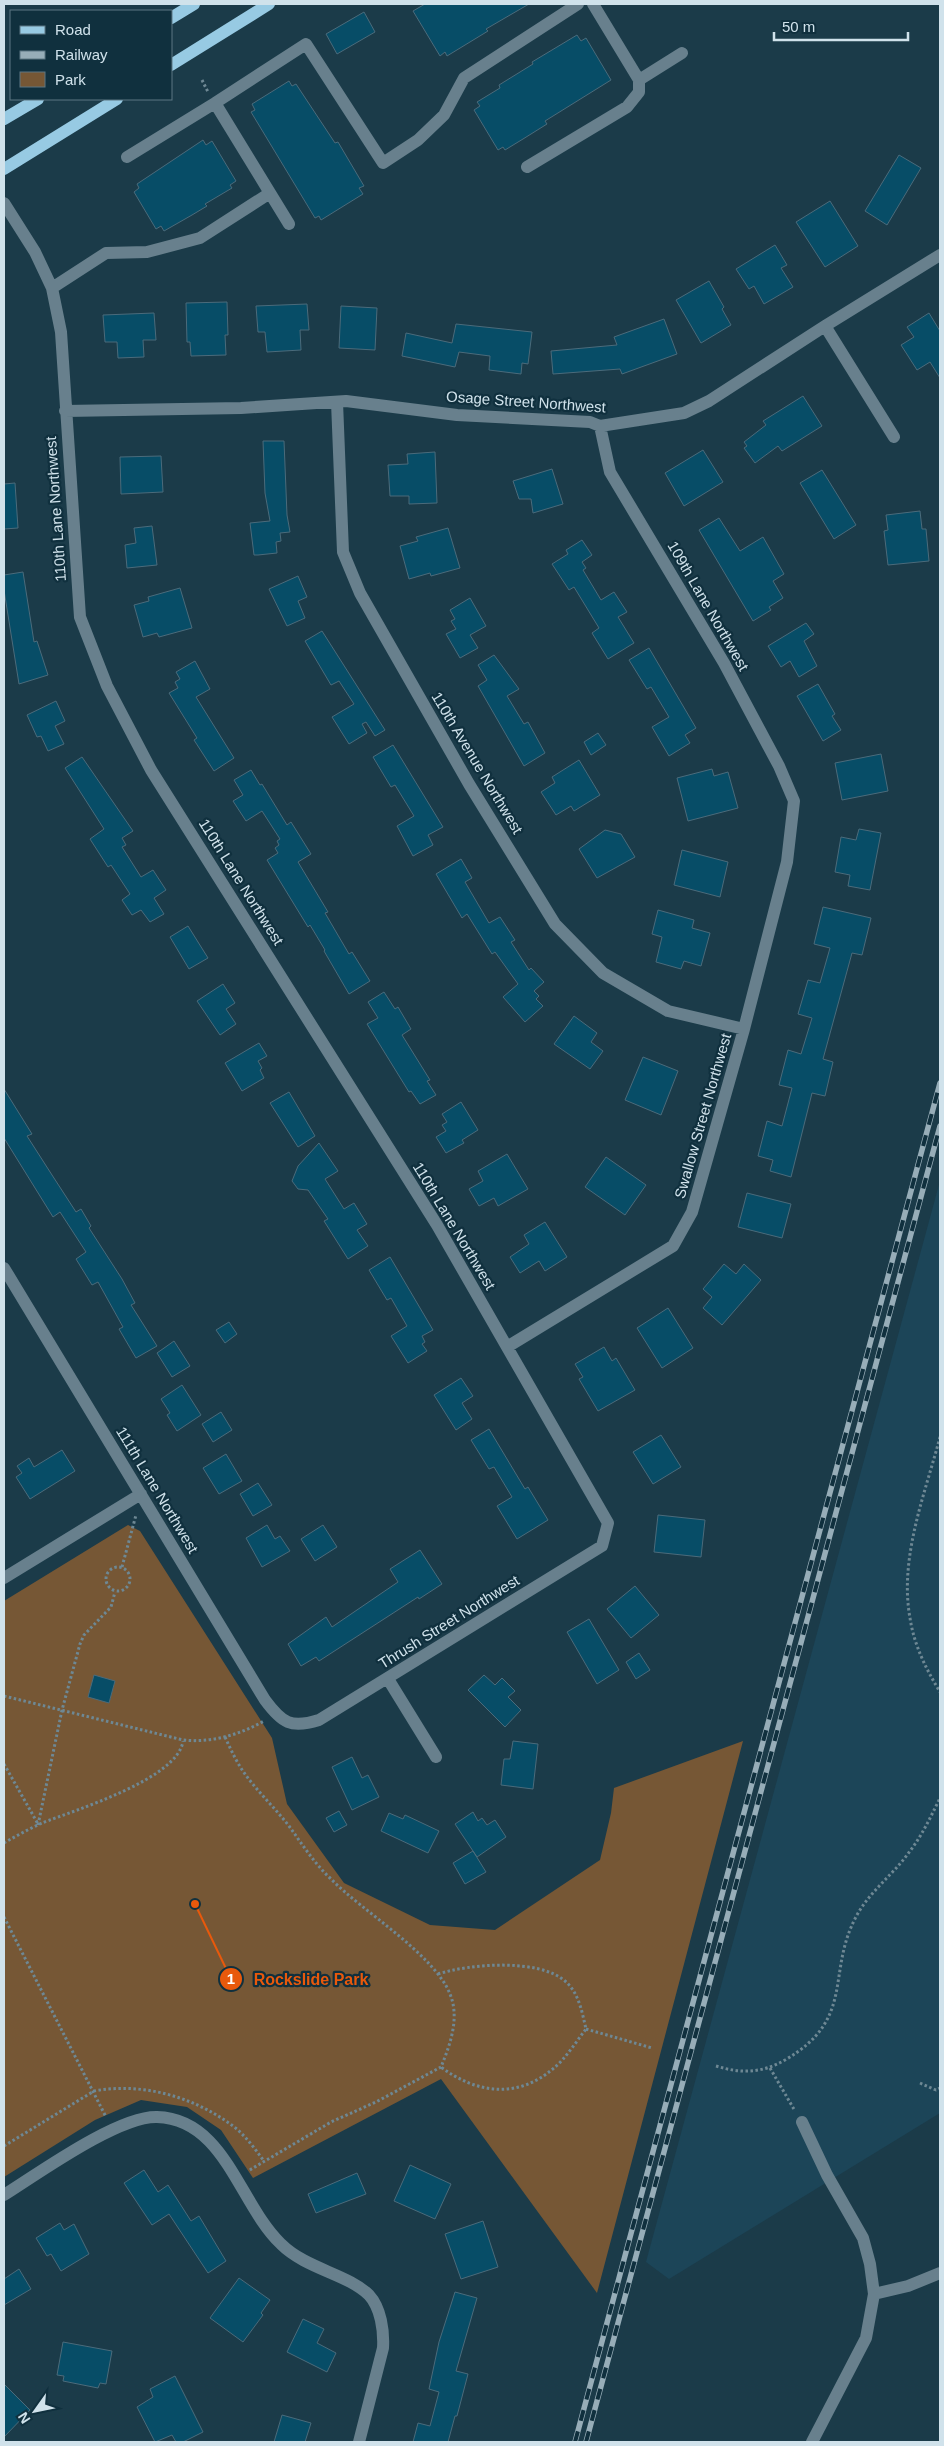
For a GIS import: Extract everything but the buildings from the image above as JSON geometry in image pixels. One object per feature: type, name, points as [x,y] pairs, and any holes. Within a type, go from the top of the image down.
[{"type":"main road","points":[[172,17],[194,4]]},
{"type":"main road","points":[[172,64],[269,4]]},
{"type":"main road","points":[[4,119],[36,100]]},
{"type":"main road","points":[[4,170],[115,100]]},
{"type":"street","points":[[127,157],[306,44],[384,163],[418,140],[444,115],[464,78],[578,4]]},
{"type":"street","points":[[527,167],[627,107],[639,92],[639,80],[593,4]]},
{"type":"street","points":[[639,80],[682,53]]},
{"type":"street","points":[[215,103],[289,224]]},
{"type":"street","points":[[52,288],[106,253],[147,252],[200,238],[270,193]]},
{"type":"street","name":"110th Lane Northwest","points":[[4,203],[35,252],[52,288],[61,332],[80,617],[107,686],[151,770],[437,1225],[608,1523]]},
{"type":"street","name":"Osage Street Northwest","points":[[65,411],[241,408],[337,402],[457,415],[590,422],[600,426],[684,413],[710,401],[825,326],[940,255]]},
{"type":"street","points":[[825,326],[894,437]]},
{"type":"street","name":"110th Avenue Northwest","points":[[337,402],[343,552],[360,594],[469,784],[555,924],[603,973],[668,1011],[744,1029]]},
{"type":"street","name":"109th Lane Northwest","points":[[600,426],[610,472],[724,663],[779,766],[794,801]]},
{"type":"street","name":"Swallow Street Northwest","points":[[507,1347],[673,1246],[692,1212],[744,1029],[787,862],[794,801]]},
{"type":"street","name":"111th Lane Northwest","points":[[4,1268],[274,1714],[288,1724]]},
{"type":"street","points":[[4,1578],[141,1494]]},
{"type":"street","name":"Thrush Street Northwest","points":[[288,1724],[303,1725],[319,1720],[602,1546],[608,1523]]},
{"type":"street","points":[[388,1679],[436,1757]]},
{"type":"street","points":[[4,2195],[112,2129],[137,2118],[176,2119],[207,2137],[261,2218],[281,2244],[308,2264],[354,2285],[370,2296],[381,2319],[384,2332],[383,2348],[359,2442]]},
{"type":"street","points":[[802,2122],[827,2176],[862,2238],[870,2264],[874,2294],[866,2338],[812,2442]]},
{"type":"street","points":[[874,2294],[908,2286],[940,2273]]},
{"type":"path","points":[[940,1437],[914,1538],[907,1579],[909,1617],[917,1646],[927,1670],[940,1692]]},
{"type":"path","points":[[122,1567],[141,1494]]},
{"type":"path","points":[[114,1567],[122,1567],[128,1572],[131,1579],[128,1587],[120,1592],[115,1592],[109,1588],[106,1582],[107,1573],[114,1567]]},
{"type":"path","points":[[38,1825],[62,1710],[84,1635],[107,1612],[115,1592]]},
{"type":"path","points":[[4,1696],[183,1740],[198,1742],[225,1737],[262,1722],[274,1714]]},
{"type":"path","points":[[225,1737],[243,1772],[288,1824],[313,1861],[438,1974],[450,1994],[454,2010],[451,2043],[441,2067],[376,2102],[331,2122],[235,2178]]},
{"type":"path","points":[[4,1843],[38,1825],[150,1779],[177,1757],[183,1740]]},
{"type":"path","points":[[4,1764],[38,1825]]},
{"type":"path","points":[[716,2066],[747,2073],[770,2068],[796,2053],[815,2037],[825,2025],[832,2011],[846,1938],[856,1916],[877,1887],[910,1852],[926,1828],[940,1798]]},
{"type":"path","points":[[4,1918],[112,2129]]},
{"type":"path","points":[[438,1974],[468,1966],[528,1967],[553,1973],[566,1981],[579,2000],[586,2029]]},
{"type":"path","points":[[586,2029],[652,2048]]},
{"type":"path","points":[[441,2067],[470,2085],[489,2090],[515,2088],[538,2080],[555,2067],[586,2029]]},
{"type":"path","points":[[770,2068],[802,2122]]},
{"type":"path","points":[[920,2083],[936,2090],[940,2088]]},
{"type":"path","points":[[4,2146],[94,2091]]},
{"type":"shaded area","points":[[940,1181],[940,2113],[669,2279],[646,2262]]},
{"type":"green space","points":[[128,1525],[140,1531],[272,1738],[287,1804],[344,1883],[430,1925],[495,1930],[600,1860],[611,1813],[614,1788],[743,1741],[597,2293],[441,2079],[253,2178],[221,2130],[187,2107],[141,2100],[95,2120],[4,2177],[4,1601]]},
{"type":"railway","points":[[575,2442],[940,1083]]},
{"type":"railway","points":[[586,2442],[940,1126]]},
{"type":"place","name":"Rockslide Park","points":[[195,1904]]}]
